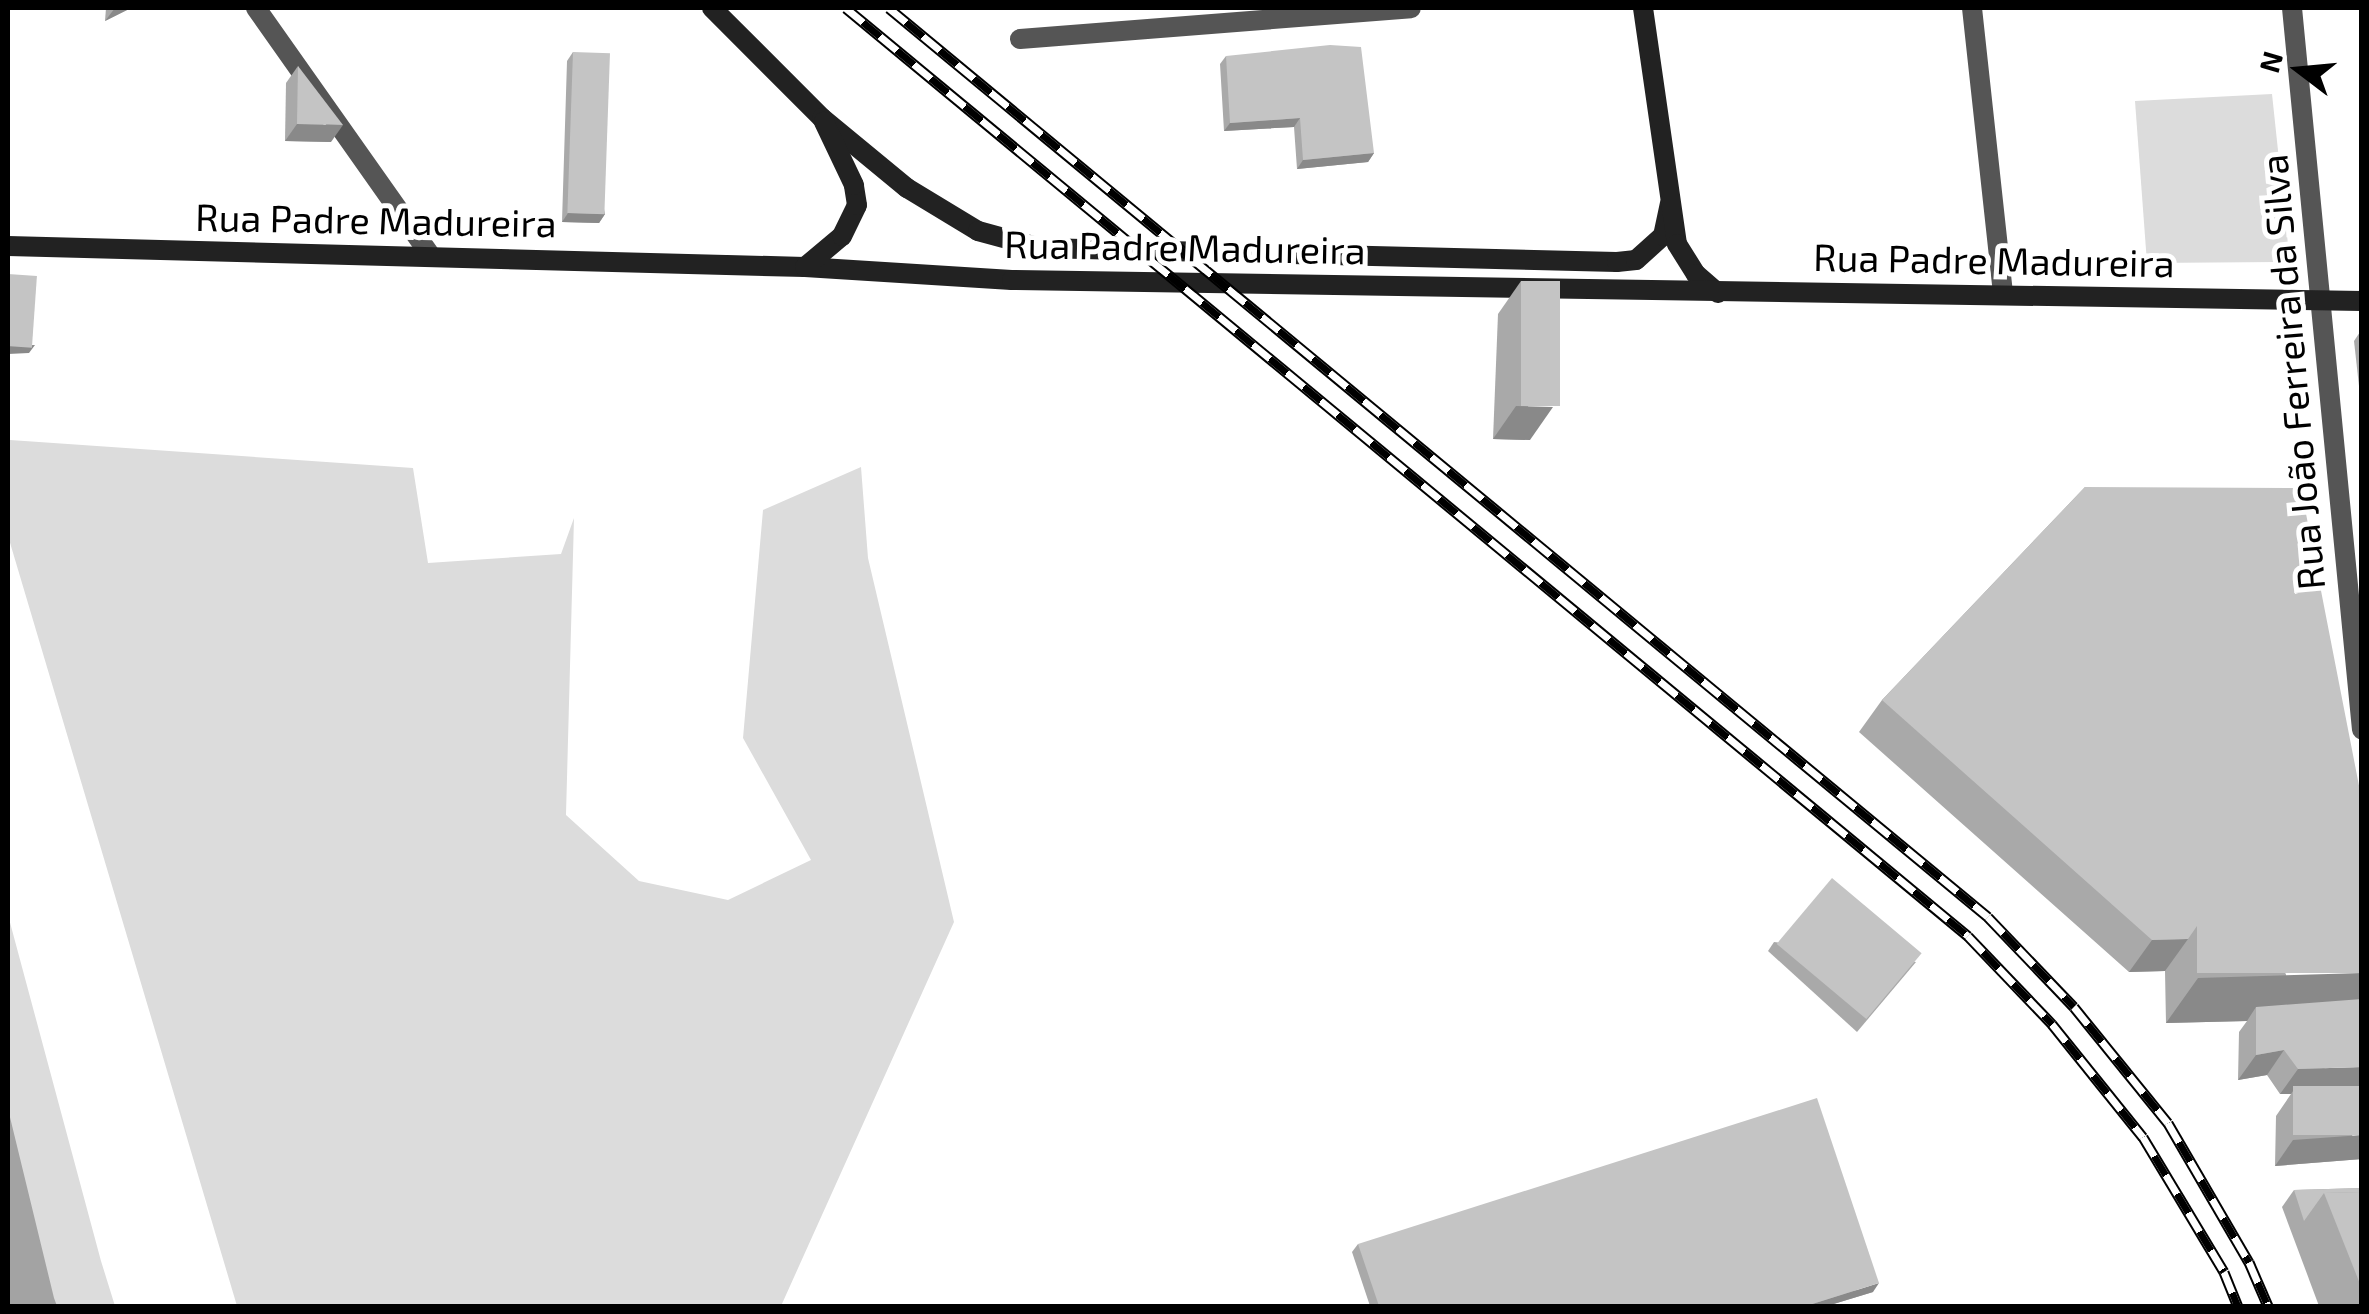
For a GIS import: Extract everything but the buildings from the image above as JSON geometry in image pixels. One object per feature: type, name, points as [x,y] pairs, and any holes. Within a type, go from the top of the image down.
[{"type":"main road","points":[[712,8],[822,118],[854,185],[858,205],[842,236],[805,267]]},
{"type":"main road","points":[[1643,8],[1677,244],[1696,274],[1718,292]]},
{"type":"main road","name":"Rua Padre Madureira","points":[[822,118],[908,188],[978,231],[1041,248],[1617,262],[1636,260],[1663,236],[1670,204]]},
{"type":"main road","name":"Rua Padre Madureira","points":[[8,246],[430,254],[805,267],[1012,280],[2362,301]]},
{"type":"street","points":[[256,8],[430,254]]},
{"type":"street","points":[[1020,39],[1321,11],[1412,8]]},
{"type":"street","points":[[1972,8],[2003,294]]},
{"type":"street","name":"Rua João Ferreira da Silva","points":[[2292,8],[2362,730]]},
{"type":"shaded area","points":[[2272,94],[2289,254],[2279,262],[2147,263],[2135,101]]},
{"type":"shaded area","points":[[10,440],[413,468],[428,563],[561,554],[574,518],[566,815],[639,881],[728,900],[811,860],[743,738],[763,510],[861,467],[868,558],[954,922],[781,1306],[237,1306],[8,536]]},
{"type":"shaded area","points":[[8,915],[101,1261],[115,1306],[8,1306]]},
{"type":"shaded area","points":[[8,1109],[54,1298],[57,1306],[8,1306]]},
{"type":"railway","points":[[846,8],[1968,936],[2052,1024],[2143,1137],[2224,1272],[2238,1306]]},
{"type":"railway","points":[[889,8],[1988,917],[2074,1007],[2168,1123],[2249,1262],[2268,1306]]}]
